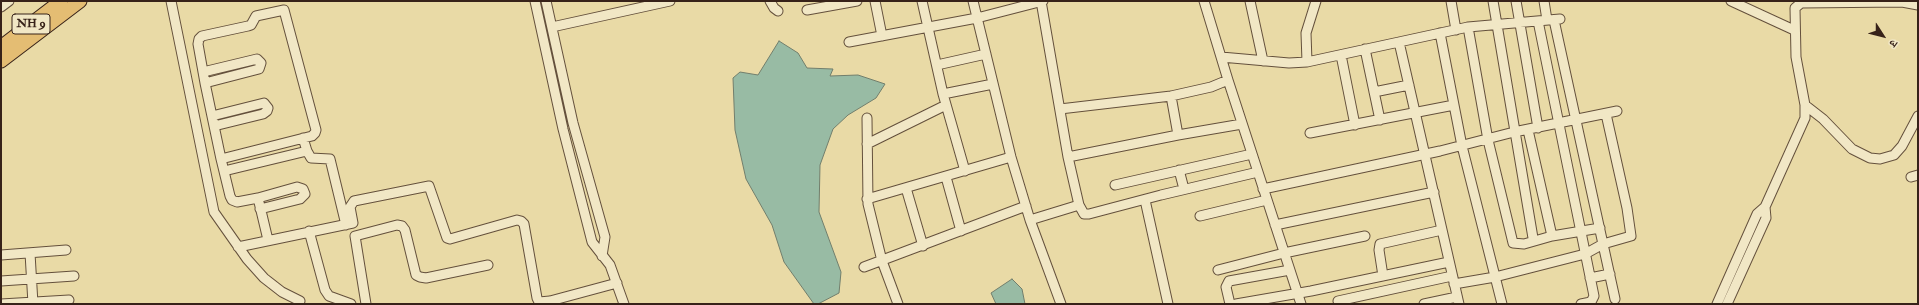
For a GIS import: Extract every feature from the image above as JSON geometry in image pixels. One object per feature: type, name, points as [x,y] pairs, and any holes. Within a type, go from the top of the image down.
[{"type":"highway","name":"NH 9","points":[[1,47],[61,1]]},
{"type":"highway","points":[[1,62],[80,1]]},
{"type":"street","points":[[1,7],[9,1]]},
{"type":"street","points":[[171,1],[214,212],[247,260],[273,286],[300,301]]},
{"type":"street","points":[[535,1],[563,129],[592,242],[610,265],[624,304]]},
{"type":"street","points":[[546,1],[573,123],[605,237],[602,256]]},
{"type":"street","points":[[552,27],[670,1]]},
{"type":"street","points":[[770,1],[774,8],[778,11]]},
{"type":"street","points":[[807,10],[822,4],[857,1]]},
{"type":"street","points":[[875,1],[882,36]]},
{"type":"street","points":[[922,1],[943,94],[965,171]]},
{"type":"street","points":[[973,1],[993,84],[1030,220],[1061,304]]},
{"type":"street","points":[[849,42],[977,18],[1042,1],[1068,157],[1079,205],[1084,214],[1258,172]]},
{"type":"street","points":[[1204,1],[1266,200],[1301,304]]},
{"type":"street","points":[[1250,1],[1263,61]]},
{"type":"street","points":[[1307,62],[1306,33],[1316,1]]},
{"type":"street","points":[[1451,1],[1456,30]]},
{"type":"street","points":[[1493,1],[1533,238]]},
{"type":"street","points":[[1516,1],[1538,128]]},
{"type":"street","points":[[1544,1],[1576,121],[1615,299]]},
{"type":"street","points":[[1731,1],[1794,30]]},
{"type":"street","points":[[1727,304],[1766,218],[1766,207],[1803,125],[1806,113],[1797,67],[1794,30],[1795,8],[1801,2],[1902,2],[1918,5]]},
{"type":"street","points":[[221,160],[312,136],[316,130],[284,10],[256,16],[253,23],[248,26],[202,36],[199,39],[198,44],[221,160],[232,200],[237,202],[258,198],[297,187],[300,187],[304,192],[303,197],[300,199],[260,209]]},
{"type":"street","points":[[1221,57],[1288,63],[1307,62],[1468,27],[1550,20]]},
{"type":"street","points":[[1550,20],[1559,124],[1594,299],[1591,302],[1581,304]]},
{"type":"street","points":[[1468,27],[1488,140],[1512,243],[1524,244],[1552,236],[1600,228]]},
{"type":"street","points":[[1440,33],[1462,146],[1502,304]]},
{"type":"street","points":[[1399,42],[1458,301],[1424,304]]},
{"type":"street","points":[[1365,49],[1380,120]]},
{"type":"street","points":[[937,65],[986,54]]},
{"type":"street","points":[[1341,55],[1354,125]]},
{"type":"street","points":[[184,62],[200,58]]},
{"type":"street","points":[[203,72],[257,59],[261,63],[258,69],[205,83]]},
{"type":"street","points":[[1060,109],[1171,96],[1211,87],[1228,80]]},
{"type":"street","points":[[943,94],[993,84]]},
{"type":"street","points":[[1374,92],[1409,85]]},
{"type":"street","points":[[1171,96],[1178,135]]},
{"type":"street","points":[[212,116],[264,103],[268,108],[263,114],[214,126]]},
{"type":"street","points":[[867,144],[946,105]]},
{"type":"street","points":[[1310,133],[1454,105]]},
{"type":"street","points":[[1805,105],[1823,119],[1852,149],[1870,158],[1880,159],[1894,155],[1902,146],[1918,116]]},
{"type":"street","points":[[1263,189],[1462,146],[1514,132],[1576,121],[1617,111]]},
{"type":"street","points":[[1334,286],[1338,302],[1453,280],[1495,277],[1585,254],[1603,244],[1631,236],[1627,208],[1606,114]]},
{"type":"street","points":[[867,118],[867,199],[882,261],[898,304]]},
{"type":"street","points":[[1068,157],[1242,124]]},
{"type":"street","points":[[1528,130],[1552,236]]},
{"type":"street","points":[[303,138],[311,158],[330,159],[355,236],[366,304]]},
{"type":"street","points":[[224,171],[307,151]]},
{"type":"street","points":[[1115,185],[1252,154]]},
{"type":"street","points":[[867,199],[1012,157]]},
{"type":"street","points":[[1179,170],[1184,189]]},
{"type":"street","points":[[946,177],[961,231]]},
{"type":"street","points":[[350,224],[350,208],[354,201],[429,186],[447,238],[450,239],[516,220],[521,221],[524,224],[537,298],[539,302],[550,301],[617,283]]},
{"type":"street","points":[[906,188],[923,246]]},
{"type":"street","points":[[1275,225],[1434,192]]},
{"type":"street","points":[[258,198],[268,240]]},
{"type":"street","points":[[1145,200],[1168,304]]},
{"type":"street","points":[[1200,216],[1266,200]]},
{"type":"street","points":[[1030,220],[1079,205]]},
{"type":"street","points":[[864,267],[1026,206]]},
{"type":"street","points":[[1716,304],[1757,214],[1766,207]]},
{"type":"street","points":[[238,247],[309,231],[350,224]]},
{"type":"street","points":[[355,236],[397,225],[402,226],[405,230],[416,275],[420,277],[426,278],[488,265]]},
{"type":"street","points":[[1383,276],[1378,250],[1380,244],[1442,230]]},
{"type":"street","points":[[309,231],[324,290],[329,296],[351,304]]},
{"type":"street","points":[[1218,270],[1284,253],[1365,236]]},
{"type":"street","points":[[1,254],[66,250]]},
{"type":"street","points":[[30,253],[33,302]]},
{"type":"street","points":[[1236,304],[1334,286],[1449,262]]},
{"type":"street","points":[[1230,304],[1226,287],[1229,281],[1290,270]]},
{"type":"street","points":[[1590,278],[1610,274]]},
{"type":"street","points":[[1,281],[74,276]]},
{"type":"street","points":[[1,304],[69,300]]},
{"type":"shaded area","points":[[779,41],[798,53],[807,68],[833,69],[830,76],[858,75],[885,84],[876,98],[848,115],[833,129],[820,165],[819,212],[841,272],[839,293],[818,304],[814,304],[784,262],[772,225],[746,179],[735,130],[733,78],[740,72],[758,75]]},
{"type":"shaded area","points":[[1012,279],[1022,289],[1025,304],[996,304],[991,293]]}]
